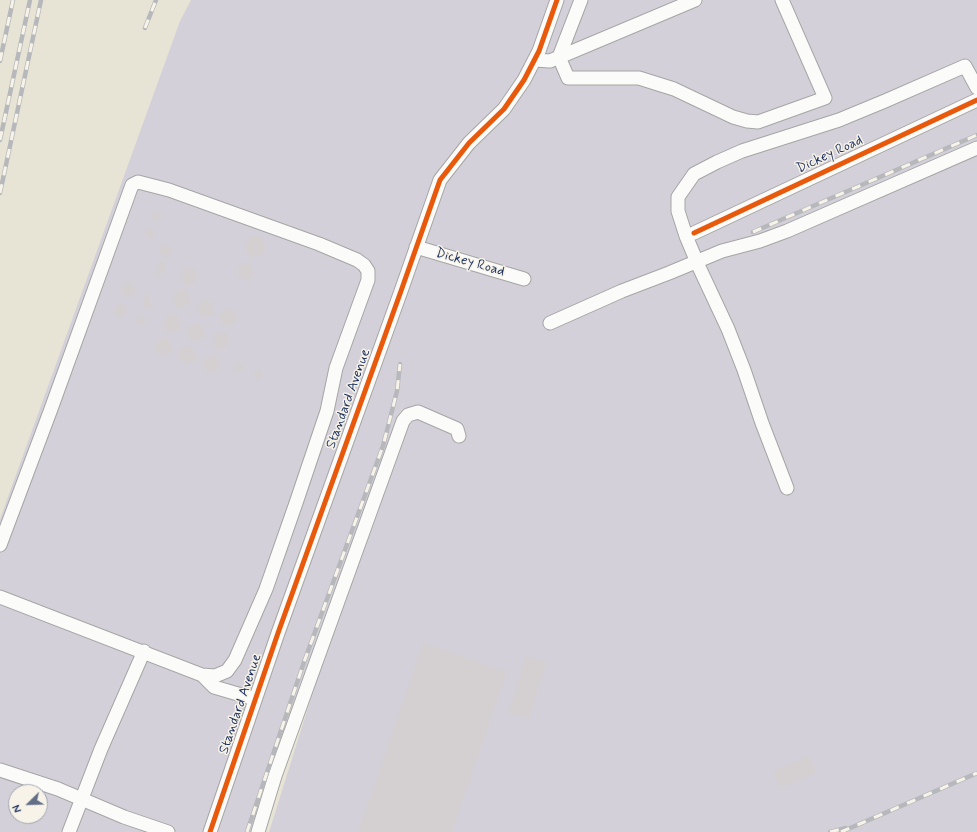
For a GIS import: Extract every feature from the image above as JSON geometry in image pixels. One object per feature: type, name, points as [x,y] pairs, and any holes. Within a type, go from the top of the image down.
[{"type":"street","name":"Standard Avenue","points":[[210,832],[255,699],[440,180],[469,143],[504,109],[524,80],[539,51],[557,0]]},
{"type":"street","points":[[581,0],[559,57],[568,78],[639,78],[674,89],[733,117],[758,122],[825,98],[782,0]]},
{"type":"street","points":[[535,60],[550,61],[695,0]]},
{"type":"street","points":[[787,488],[728,330],[696,261],[678,211],[678,197],[694,174],[742,150],[839,120],[965,66],[977,88]]},
{"type":"street","name":"Dickey Road","points":[[694,233],[977,100]]},
{"type":"street","points":[[550,323],[622,291],[696,261],[722,251],[760,242],[787,231],[977,148]]},
{"type":"street","points":[[0,545],[132,185],[138,182],[168,190],[318,244],[357,260],[364,265],[368,271],[368,280],[336,368],[327,411],[266,589],[236,660],[227,671],[215,676],[202,675],[144,651],[0,596]]},
{"type":"street","name":"Dickey Road","points":[[416,248],[524,279]]},
{"type":"street","points":[[258,832],[275,776],[403,421],[408,415],[418,412],[457,429],[459,436]]},
{"type":"street","points":[[68,832],[101,748],[144,651]]},
{"type":"street","points":[[202,675],[214,686],[255,699]]},
{"type":"street","points":[[0,770],[58,789],[124,818],[168,832]]},
{"type":"shaded area","points":[[191,0],[977,0],[977,832],[269,832],[406,395],[261,832],[0,832],[0,519],[180,21]]},
{"type":"building","points":[[154,211],[158,211],[161,216],[158,221],[154,221],[151,218],[151,214]]},
{"type":"building","points":[[152,228],[155,235],[149,239],[145,235],[145,232],[147,229]]},
{"type":"building","points":[[254,235],[264,240],[266,248],[264,253],[260,256],[250,257],[246,251],[245,244],[248,238]]},
{"type":"building","points":[[167,244],[171,246],[172,252],[164,259],[158,248]]},
{"type":"building","points":[[163,260],[166,265],[165,271],[155,279],[158,262]]},
{"type":"building","points":[[249,261],[253,268],[253,274],[251,278],[243,280],[237,274],[237,269],[241,264]]},
{"type":"building","points":[[191,267],[196,270],[198,278],[193,284],[186,286],[181,279],[181,273],[185,268]]},
{"type":"building","points":[[131,281],[135,291],[131,296],[125,297],[122,292],[122,287]]},
{"type":"building","points":[[185,288],[191,303],[184,307],[177,308],[173,302],[173,296],[177,291]]},
{"type":"building","points":[[147,289],[152,307],[146,309],[143,305]]},
{"type":"building","points":[[204,300],[212,303],[215,313],[202,318],[198,311],[197,305]]},
{"type":"building","points":[[123,303],[127,310],[124,316],[118,317],[114,313],[114,309],[117,305]]},
{"type":"building","points":[[227,309],[235,312],[237,320],[234,324],[224,327],[219,314]]},
{"type":"building","points":[[176,313],[180,320],[181,328],[175,332],[167,333],[164,326],[164,321],[167,316]]},
{"type":"building","points":[[143,315],[146,322],[143,326],[140,326],[137,324],[136,319]]},
{"type":"building","points":[[200,322],[206,336],[200,340],[192,342],[188,335],[187,328],[192,324]]},
{"type":"building","points":[[226,331],[230,340],[229,344],[223,349],[216,349],[213,343],[213,337],[216,334]]},
{"type":"building","points":[[166,337],[171,344],[173,351],[166,355],[161,355],[155,350],[155,344],[159,340]]},
{"type":"building","points":[[191,345],[197,360],[185,364],[179,358],[178,352]]},
{"type":"building","points":[[215,354],[220,361],[220,367],[217,371],[210,373],[205,370],[202,361]]},
{"type":"building","points":[[240,362],[244,368],[241,371],[235,372],[234,365]]},
{"type":"building","points":[[259,369],[262,371],[263,375],[257,381],[253,372]]},
{"type":"building","points":[[423,643],[507,672],[452,832],[358,832]]},
{"type":"building","points":[[526,656],[547,662],[529,719],[508,713]]},
{"type":"building","points":[[809,756],[816,773],[780,788],[773,771]]},
{"type":"railway","points":[[0,61],[13,0]]},
{"type":"railway","points":[[0,140],[30,0]]},
{"type":"railway","points":[[0,193],[41,0]]},
{"type":"railway","points":[[145,28],[156,0]]},
{"type":"railway","points":[[753,232],[977,135]]},
{"type":"railway","points":[[247,832],[304,662],[383,446],[397,391],[400,364]]},
{"type":"railway","points":[[841,832],[977,773]]},
{"type":"railway","points":[[830,832],[846,828]]},
{"type":"cycle path","points":[[210,832],[278,633],[440,180],[469,143],[504,109],[524,80],[539,51],[557,0]]},
{"type":"cycle path","points":[[694,233],[977,100]]}]
